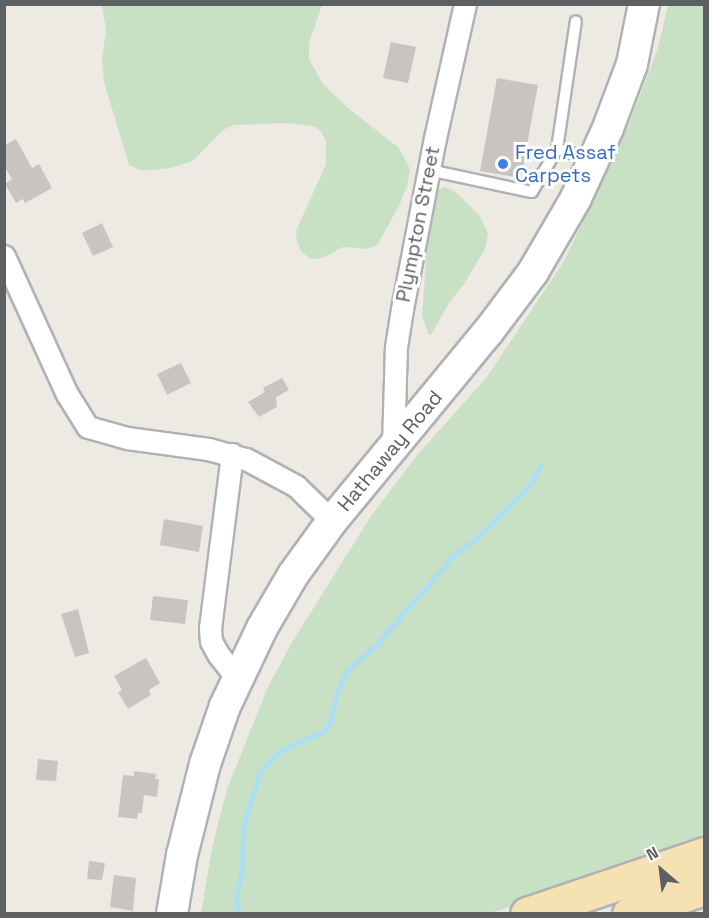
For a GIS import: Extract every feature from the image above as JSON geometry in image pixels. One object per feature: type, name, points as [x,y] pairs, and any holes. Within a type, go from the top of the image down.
[{"type":"main road","name":"Hathaway Road","points":[[172,914],[196,793],[214,735],[237,678],[275,604],[332,521],[488,332],[533,272],[555,236],[594,160],[632,63],[644,4]]},
{"type":"main road","points":[[527,914],[705,854]]},
{"type":"main road","points":[[640,912],[705,888]]},
{"type":"street","name":"Plympton Street","points":[[393,446],[396,347],[429,170],[465,4]]},
{"type":"street","points":[[4,256],[67,394],[88,426],[127,438],[232,454],[296,486],[332,521]]},
{"type":"street","points":[[232,454],[210,628],[211,641],[218,654],[237,678]]},
{"type":"lane","points":[[429,170],[532,192],[557,149],[576,21]]},
{"type":"lane","points":[[557,149],[594,160]]},
{"type":"green space","points":[[102,5],[322,5],[309,43],[309,59],[323,84],[348,108],[399,148],[410,169],[407,186],[399,206],[377,245],[368,249],[343,247],[322,258],[312,259],[302,253],[297,242],[296,231],[326,164],[326,141],[320,130],[313,126],[288,123],[233,125],[223,130],[193,161],[170,168],[152,170],[140,170],[129,165],[104,82],[102,59],[106,30]]},
{"type":"green space","points":[[668,5],[704,5],[704,841],[491,913],[201,914],[212,848],[227,789],[268,687],[291,644],[371,516],[418,454],[487,377],[564,261],[628,126],[658,48]]},
{"type":"green space","points":[[445,187],[456,192],[479,215],[488,233],[485,249],[429,335],[422,316],[430,206],[438,190]]},
{"type":"building","points":[[391,42],[416,47],[408,83],[383,78]]},
{"type":"building","points":[[497,78],[538,85],[521,178],[480,171]]},
{"type":"building","points":[[16,139],[32,168],[39,164],[52,188],[25,203],[23,199],[16,203],[5,184],[12,179],[4,166],[4,146]]},
{"type":"building","points":[[102,223],[113,247],[93,256],[82,233]]},
{"type":"building","points":[[181,363],[191,383],[167,395],[157,374]]},
{"type":"building","points":[[282,378],[289,390],[276,397],[277,407],[259,417],[248,402],[265,392],[263,388]]},
{"type":"building","points":[[164,519],[203,526],[199,552],[160,545]]},
{"type":"building","points":[[153,596],[188,600],[185,624],[150,620]]},
{"type":"building","points":[[78,609],[89,653],[75,657],[61,614]]},
{"type":"building","points":[[146,658],[160,683],[149,690],[151,695],[128,709],[118,692],[122,690],[114,676]]},
{"type":"building","points":[[38,759],[58,761],[56,781],[36,780]]},
{"type":"building","points":[[134,771],[156,774],[155,779],[159,779],[157,797],[144,795],[142,813],[138,813],[137,819],[118,817],[123,775],[134,776]]},
{"type":"building","points":[[89,861],[105,863],[102,880],[87,879]]},
{"type":"building","points":[[114,875],[136,878],[133,911],[110,907]]},
{"type":"waterway","points":[[239,914],[236,899],[242,868],[243,828],[259,774],[269,761],[284,749],[324,731],[330,722],[336,695],[346,672],[378,643],[452,557],[478,537],[518,498],[541,466]]},
{"type":"place","name":"Fred Assaf Carpets","points":[[503,164]]}]
